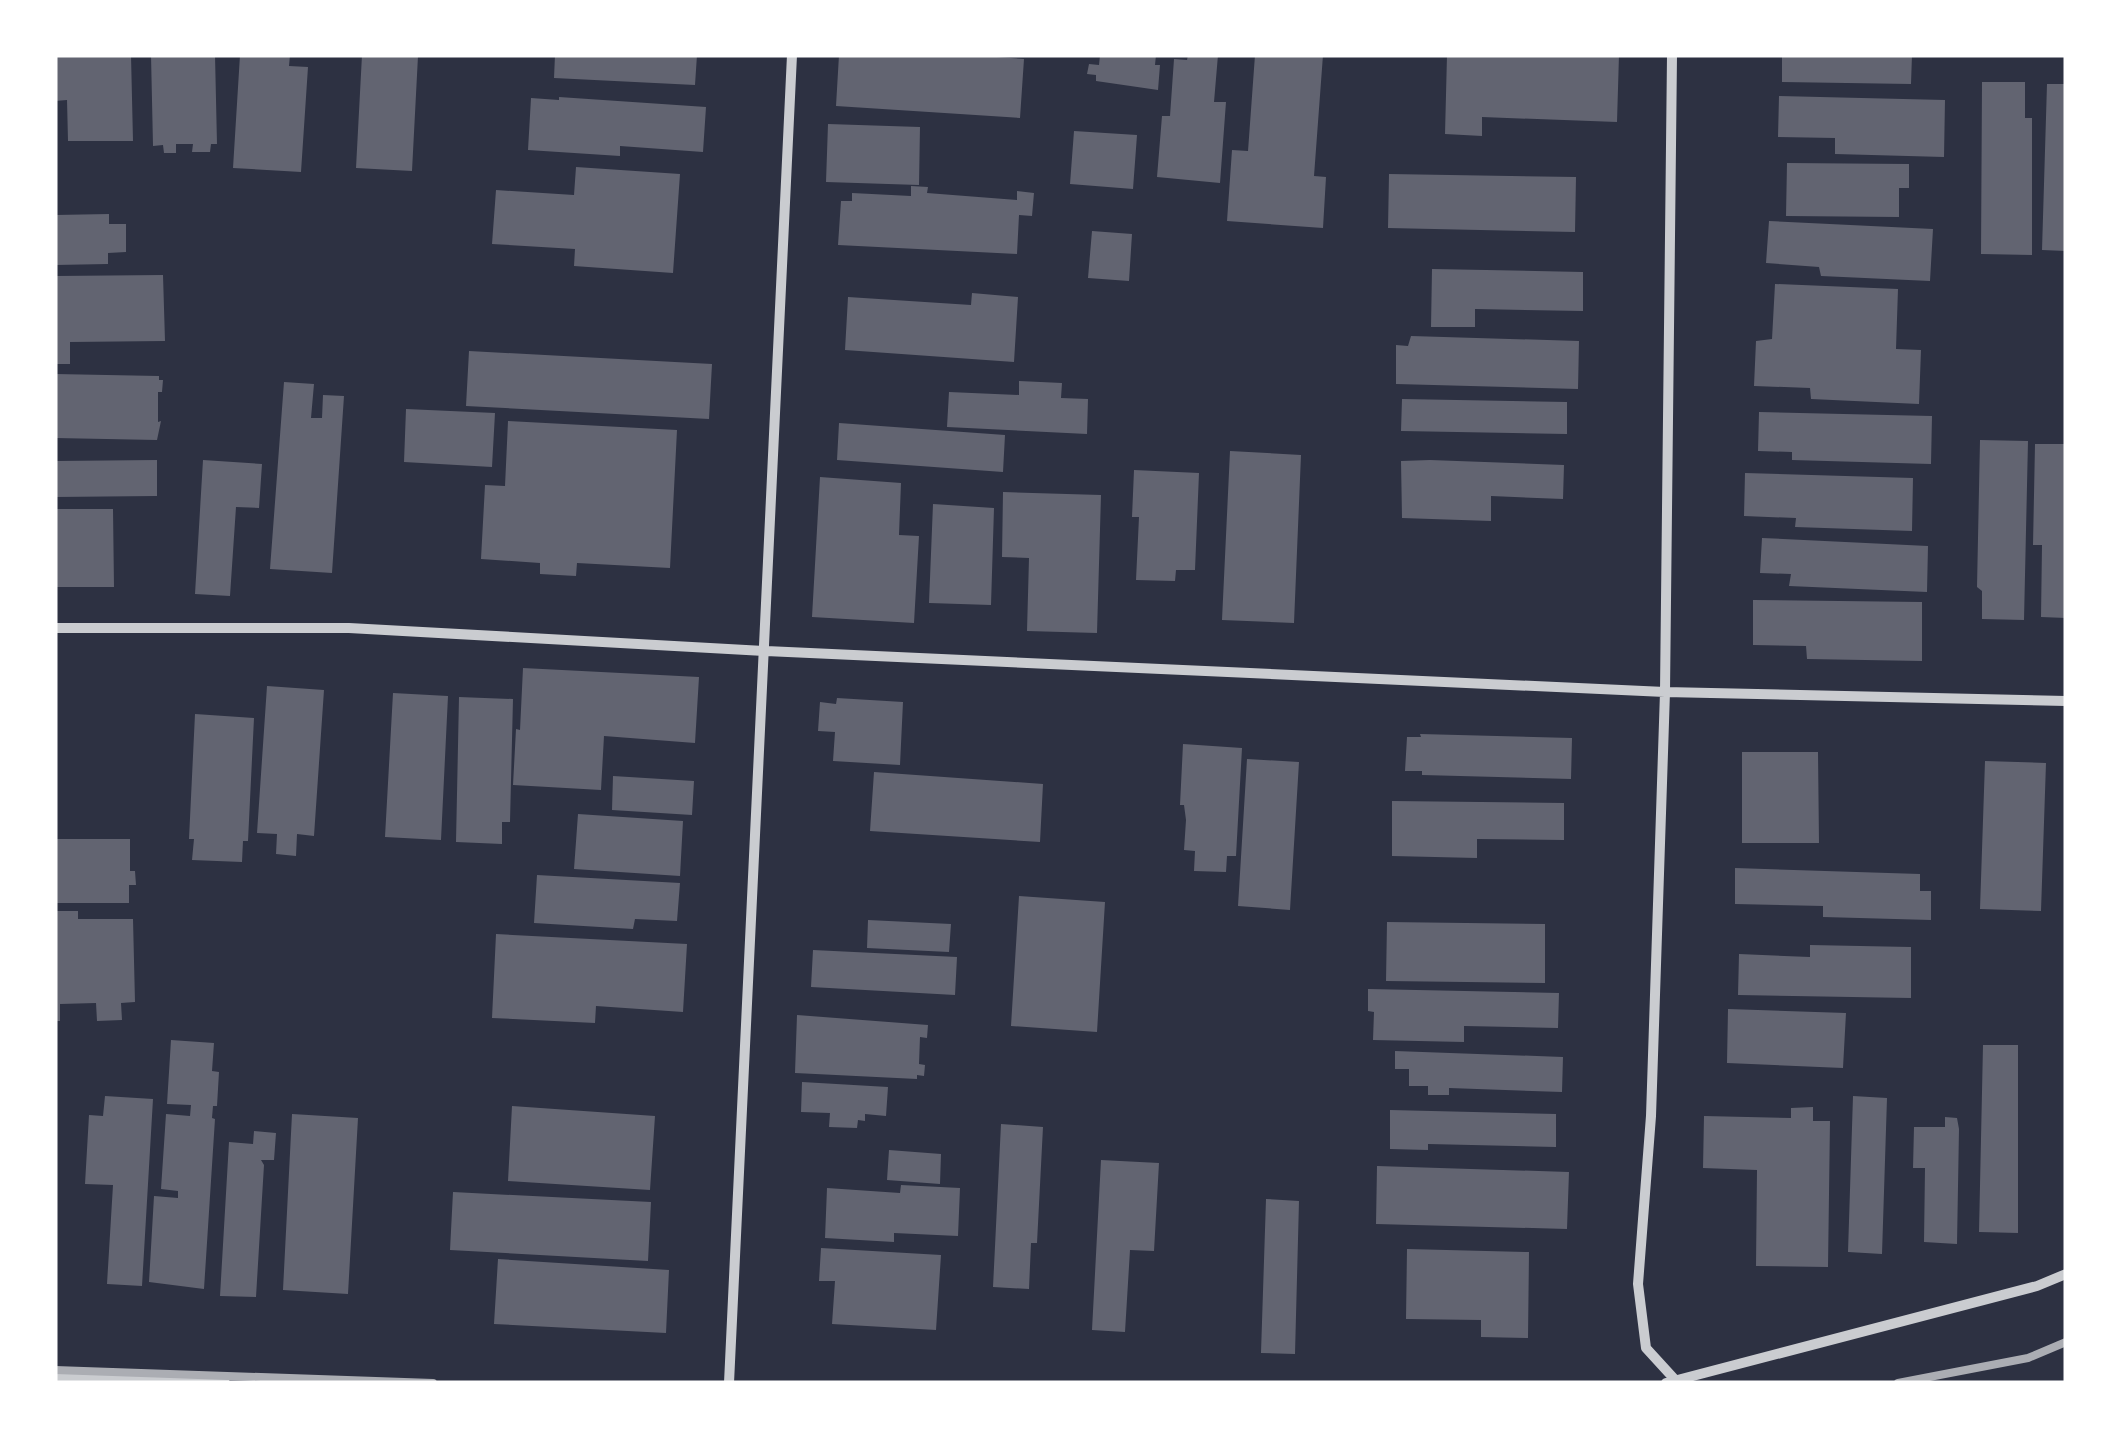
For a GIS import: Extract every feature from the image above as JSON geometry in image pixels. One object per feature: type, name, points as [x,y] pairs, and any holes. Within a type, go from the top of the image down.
[{"type":"street","points":[[729,1383],[792,55]]},
{"type":"street","points":[[1672,55],[1665,692],[1651,1116],[1638,1284],[1646,1348],[1673,1382],[2037,1286],[2066,1274]]},
{"type":"street","points":[[55,628],[349,628],[1665,692],[2066,702]]},
{"type":"street","points":[[55,1378],[225,1383]]},
{"type":"building","points":[[55,55],[131,55],[133,141],[68,141],[67,100],[55,101]]},
{"type":"building","points":[[151,55],[215,55],[217,144],[211,144],[210,152],[192,152],[193,144],[176,144],[176,153],[164,153],[163,145],[153,146]]},
{"type":"building","points":[[240,55],[290,55],[289,66],[308,67],[301,172],[233,168]]},
{"type":"building","points":[[362,55],[418,56],[412,171],[356,168]]},
{"type":"building","points":[[555,55],[697,55],[695,85],[554,78]]},
{"type":"building","points":[[839,55],[1024,59],[1020,118],[836,106]]},
{"type":"building","points":[[1100,55],[1156,55],[1155,65],[1160,65],[1158,90],[1096,81],[1096,75],[1087,74],[1089,64],[1099,65]]},
{"type":"building","points":[[1188,55],[1218,55],[1214,102],[1226,102],[1220,183],[1157,177],[1162,116],[1170,116],[1174,59],[1187,60]]},
{"type":"building","points":[[1255,55],[1323,55],[1314,176],[1326,177],[1323,228],[1227,221],[1232,150],[1248,151]]},
{"type":"building","points":[[1447,55],[1619,55],[1617,122],[1482,117],[1482,136],[1445,134]]},
{"type":"building","points":[[1782,55],[1912,55],[1911,84],[1782,82]]},
{"type":"building","points":[[1982,82],[2025,82],[2025,118],[2032,118],[2032,255],[1981,254]]},
{"type":"building","points":[[2047,84],[2066,84],[2066,251],[2042,250]]},
{"type":"building","points":[[1779,96],[1945,100],[1944,157],[1835,154],[1835,138],[1778,137]]},
{"type":"building","points":[[531,98],[706,107],[703,152],[620,146],[620,156],[528,150]]},
{"type":"building","points":[[828,124],[920,127],[919,185],[826,182]]},
{"type":"building","points":[[1074,131],[1137,135],[1133,189],[1070,184]]},
{"type":"building","points":[[1787,163],[1909,164],[1909,188],[1899,188],[1899,217],[1786,216]]},
{"type":"building","points":[[576,167],[680,174],[673,273],[574,266],[575,249],[492,244],[496,190],[574,195]]},
{"type":"building","points":[[1389,174],[1576,177],[1575,232],[1388,228]]},
{"type":"building","points":[[911,186],[928,187],[927,193],[1017,200],[1017,191],[1034,193],[1032,216],[1019,215],[1017,254],[838,245],[841,201],[852,201],[852,193],[911,196]]},
{"type":"building","points":[[109,214],[109,224],[126,224],[126,252],[108,253],[108,264],[55,265],[55,215]]},
{"type":"building","points":[[1769,221],[1933,229],[1930,281],[1821,276],[1819,267],[1766,263]]},
{"type":"building","points":[[1092,231],[1132,234],[1129,281],[1088,278]]},
{"type":"building","points":[[1432,269],[1583,272],[1583,311],[1475,309],[1475,327],[1431,327]]},
{"type":"building","points":[[163,275],[165,341],[70,342],[70,364],[55,364],[55,276]]},
{"type":"building","points":[[1775,284],[1898,289],[1896,349],[1921,350],[1919,404],[1811,399],[1810,388],[1754,386],[1756,341],[1772,339]]},
{"type":"building","points":[[972,293],[1018,297],[1014,362],[845,350],[848,297],[971,305]]},
{"type":"building","points":[[1411,336],[1579,341],[1578,389],[1396,384],[1396,345],[1408,346]]},
{"type":"building","points":[[469,351],[712,364],[709,419],[466,406]]},
{"type":"building","points":[[55,374],[159,376],[163,380],[162,392],[158,392],[158,422],[161,421],[157,440],[55,438]]},
{"type":"building","points":[[1019,381],[1062,383],[1061,398],[1088,399],[1087,434],[947,427],[949,392],[1019,395]]},
{"type":"building","points":[[284,382],[314,384],[311,418],[322,418],[323,395],[344,396],[332,573],[270,569]]},
{"type":"building","points":[[1402,399],[1567,402],[1567,434],[1401,431]]},
{"type":"building","points":[[406,409],[495,413],[492,467],[404,462]]},
{"type":"building","points":[[1759,412],[1932,416],[1931,464],[1792,460],[1792,452],[1758,451]]},
{"type":"building","points":[[508,421],[677,430],[670,568],[577,563],[576,576],[540,574],[540,563],[481,559],[485,485],[505,486]]},
{"type":"building","points":[[839,423],[1005,435],[1003,472],[837,460]]},
{"type":"building","points":[[1980,440],[2028,441],[2024,620],[1982,619],[1982,591],[1977,587]]},
{"type":"building","points":[[2035,444],[2066,444],[2066,618],[2041,617],[2042,545],[2033,545]]},
{"type":"building","points":[[1230,451],[1301,455],[1294,623],[1222,620]]},
{"type":"building","points":[[157,460],[157,496],[55,497],[55,461]]},
{"type":"building","points":[[203,460],[262,464],[259,508],[236,507],[230,596],[195,594]]},
{"type":"building","points":[[1401,461],[1564,465],[1563,499],[1491,496],[1491,521],[1402,518]]},
{"type":"building","points":[[1134,470],[1199,473],[1195,570],[1176,570],[1175,581],[1136,580],[1139,517],[1132,517]]},
{"type":"building","points":[[1745,473],[1913,478],[1912,531],[1795,527],[1796,518],[1744,516]]},
{"type":"building","points":[[820,477],[901,483],[899,535],[919,536],[914,623],[812,617]]},
{"type":"building","points":[[1003,492],[1101,495],[1097,633],[1027,631],[1029,558],[1002,557]]},
{"type":"building","points":[[933,504],[994,508],[991,605],[929,603]]},
{"type":"building","points":[[55,509],[113,509],[114,587],[55,587]]},
{"type":"building","points":[[1762,538],[1928,546],[1927,592],[1789,586],[1791,574],[1760,573]]},
{"type":"building","points":[[1753,600],[1922,602],[1922,661],[1807,659],[1806,646],[1753,645]]},
{"type":"building","points":[[523,668],[699,677],[695,743],[604,736],[601,790],[513,785]]},
{"type":"building","points":[[267,686],[324,690],[314,836],[297,834],[296,856],[276,854],[277,834],[257,833]]},
{"type":"building","points":[[393,693],[448,696],[441,840],[385,837]]},
{"type":"building","points":[[459,697],[513,699],[510,822],[502,822],[502,844],[456,842]]},
{"type":"building","points":[[837,698],[903,702],[900,765],[833,761],[835,732],[818,731],[820,702],[836,704]]},
{"type":"building","points":[[195,714],[254,718],[248,841],[243,841],[242,862],[192,860],[194,839],[189,839]]},
{"type":"building","points":[[1420,734],[1572,738],[1571,779],[1422,775],[1422,771],[1405,771],[1407,737],[1421,737]]},
{"type":"building","points":[[1183,744],[1242,748],[1236,856],[1227,856],[1226,872],[1194,871],[1195,851],[1184,850],[1186,820],[1184,805],[1180,805]]},
{"type":"building","points":[[1742,752],[1818,752],[1819,843],[1742,843]]},
{"type":"building","points":[[1247,759],[1299,762],[1290,910],[1238,906]]},
{"type":"building","points":[[1985,761],[2046,763],[2041,911],[1980,909]]},
{"type":"building","points":[[874,772],[1043,784],[1040,842],[870,831]]},
{"type":"building","points":[[613,776],[694,781],[692,815],[612,810]]},
{"type":"building","points":[[1392,801],[1564,803],[1564,840],[1477,839],[1477,858],[1392,856]]},
{"type":"building","points":[[578,814],[683,821],[680,876],[574,869]]},
{"type":"building","points":[[55,839],[130,839],[130,871],[135,871],[136,885],[129,885],[129,903],[55,903]]},
{"type":"building","points":[[1735,868],[1920,874],[1920,891],[1931,891],[1931,920],[1823,917],[1823,906],[1735,904]]},
{"type":"building","points":[[537,875],[680,883],[677,921],[635,919],[633,929],[534,923]]},
{"type":"building","points":[[1019,896],[1105,902],[1097,1032],[1011,1026]]},
{"type":"building","points":[[55,911],[78,911],[78,919],[133,919],[135,1002],[121,1003],[122,1020],[97,1021],[96,1003],[60,1004],[60,1021],[55,1021]]},
{"type":"building","points":[[868,920],[951,924],[949,952],[867,948]]},
{"type":"building","points":[[1387,922],[1545,924],[1545,983],[1386,981]]},
{"type":"building","points":[[496,934],[687,944],[683,1012],[596,1006],[595,1023],[492,1018]]},
{"type":"building","points":[[1810,945],[1911,947],[1911,998],[1738,995],[1739,954],[1810,957]]},
{"type":"building","points":[[813,950],[957,957],[955,995],[811,987]]},
{"type":"building","points":[[1368,989],[1559,993],[1558,1028],[1464,1026],[1464,1042],[1373,1040],[1374,1012],[1368,1011]]},
{"type":"building","points":[[1728,1009],[1846,1013],[1843,1068],[1727,1063]]},
{"type":"building","points":[[797,1015],[928,1025],[927,1038],[920,1037],[919,1064],[925,1065],[924,1076],[917,1075],[917,1079],[795,1073]]},
{"type":"building","points":[[171,1040],[214,1043],[212,1071],[219,1072],[217,1106],[213,1106],[212,1118],[215,1119],[204,1289],[149,1282],[154,1196],[178,1198],[178,1191],[161,1189],[166,1114],[190,1116],[191,1105],[167,1104]]},
{"type":"building","points":[[1983,1045],[2018,1045],[2018,1233],[1979,1232]]},
{"type":"building","points":[[1395,1051],[1563,1057],[1562,1092],[1449,1088],[1449,1095],[1428,1095],[1428,1086],[1409,1086],[1409,1069],[1395,1069]]},
{"type":"building","points":[[802,1082],[888,1087],[886,1116],[865,1114],[865,1121],[858,1120],[857,1128],[829,1127],[830,1113],[801,1112]]},
{"type":"building","points":[[105,1096],[153,1099],[142,1286],[107,1284],[113,1185],[85,1184],[89,1115],[103,1116]]},
{"type":"building","points":[[1853,1096],[1887,1098],[1882,1254],[1848,1252]]},
{"type":"building","points":[[512,1106],[655,1116],[650,1190],[508,1181]]},
{"type":"building","points":[[1813,1107],[1813,1121],[1830,1121],[1828,1267],[1756,1266],[1757,1170],[1703,1168],[1704,1116],[1791,1118],[1791,1108]]},
{"type":"building","points":[[1390,1110],[1556,1114],[1556,1147],[1428,1144],[1428,1150],[1390,1149]]},
{"type":"building","points":[[292,1114],[358,1118],[348,1294],[283,1290]]},
{"type":"building","points":[[1945,1117],[1957,1118],[1959,1129],[1957,1244],[1924,1242],[1925,1168],[1913,1168],[1914,1127],[1945,1127]]},
{"type":"building","points":[[1001,1124],[1043,1127],[1037,1243],[1031,1243],[1029,1289],[993,1287]]},
{"type":"building","points":[[254,1131],[276,1133],[274,1160],[261,1160],[264,1165],[256,1297],[220,1296],[229,1142],[253,1144]]},
{"type":"building","points":[[889,1150],[941,1154],[940,1184],[887,1180]]},
{"type":"building","points":[[1101,1160],[1159,1163],[1154,1251],[1130,1250],[1125,1332],[1092,1330]]},
{"type":"building","points":[[1377,1166],[1569,1172],[1567,1229],[1376,1224]]},
{"type":"building","points":[[901,1185],[960,1188],[958,1236],[894,1233],[894,1242],[825,1238],[827,1188],[900,1193]]},
{"type":"building","points":[[453,1192],[651,1202],[648,1261],[450,1250]]},
{"type":"building","points":[[1266,1199],[1299,1201],[1295,1354],[1261,1353]]},
{"type":"building","points":[[821,1248],[941,1255],[936,1330],[832,1324],[835,1281],[819,1281]]},
{"type":"building","points":[[1407,1249],[1529,1252],[1528,1338],[1481,1337],[1481,1320],[1406,1319]]},
{"type":"building","points":[[498,1259],[669,1270],[666,1333],[494,1324]]},
{"type":"railway","points":[[1898,1383],[2028,1358],[2066,1342]]},
{"type":"railway","points":[[55,1370],[433,1383]]}]
